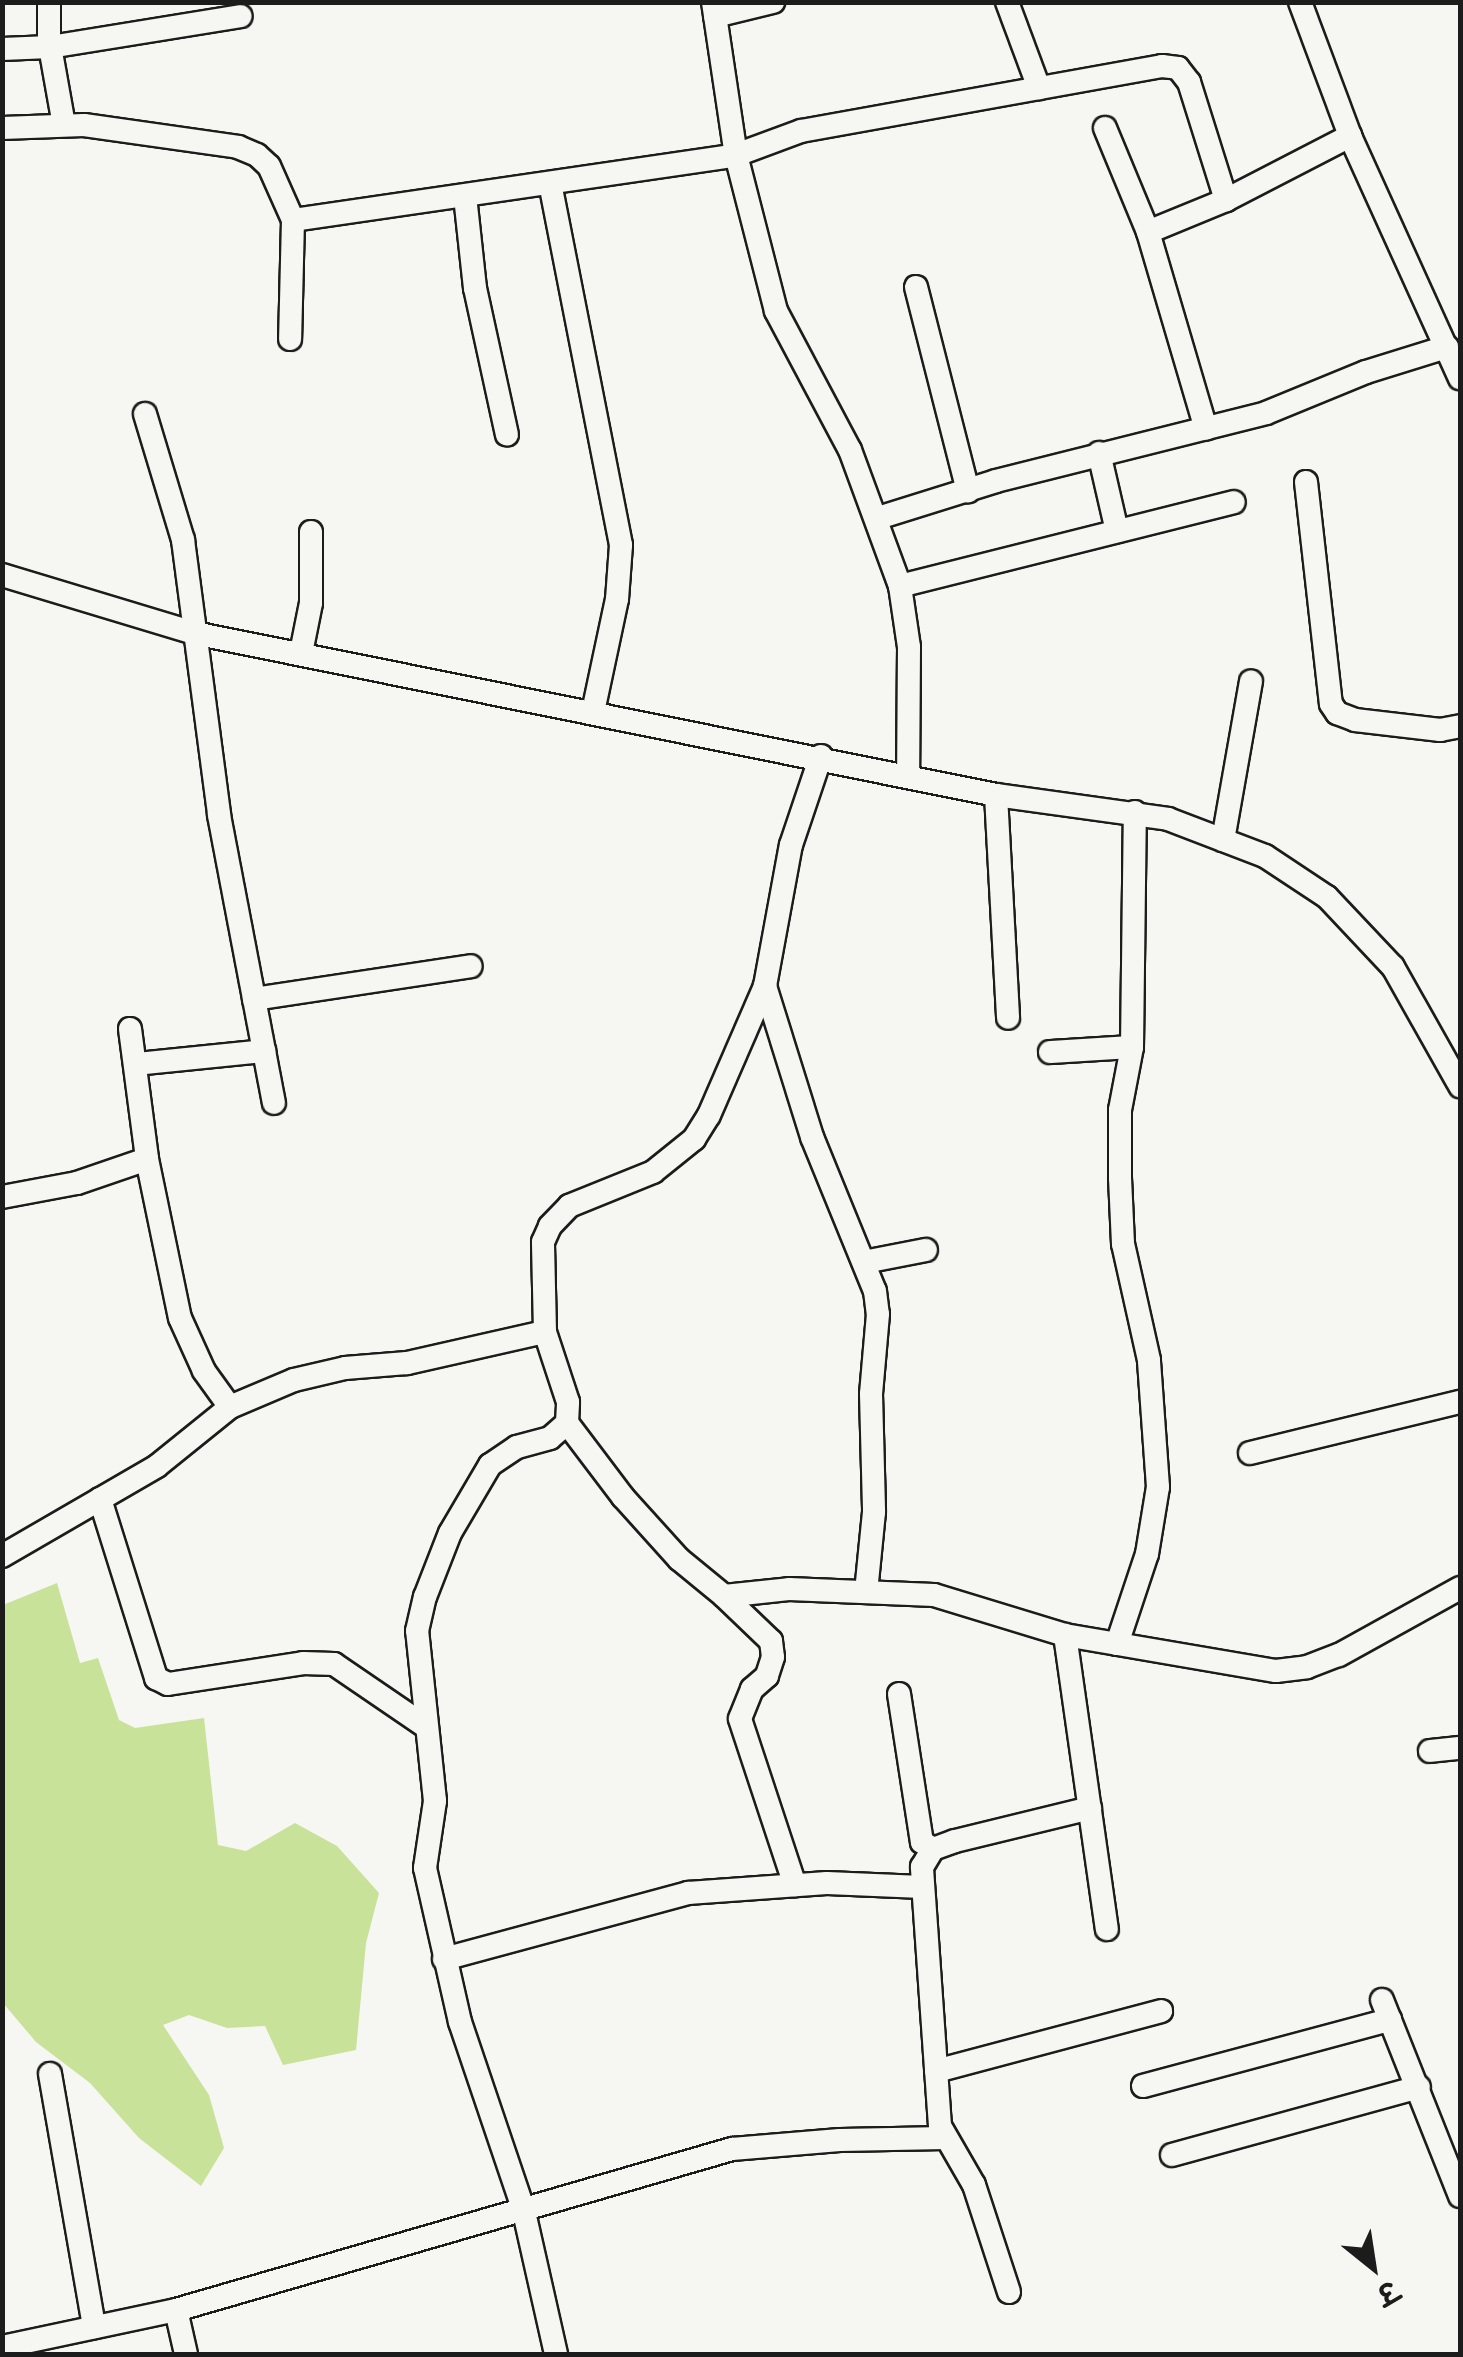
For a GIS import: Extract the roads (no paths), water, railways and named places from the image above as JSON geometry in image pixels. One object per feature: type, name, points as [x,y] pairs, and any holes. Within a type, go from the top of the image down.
[{"type":"street","points":[[49,2],[50,47],[64,125]]},
{"type":"street","points":[[773,2],[714,9],[736,155],[776,311],[850,450],[900,586],[909,647],[908,775]]},
{"type":"street","points":[[1008,2],[1040,88]]},
{"type":"street","points":[[1300,2],[1350,136],[1460,378]]},
{"type":"street","points":[[2,49],[50,47],[242,16]]},
{"type":"street","points":[[293,220],[736,155],[802,130],[1162,66],[1178,68],[1189,82],[1226,200]]},
{"type":"street","points":[[2,128],[64,125],[238,147],[269,166],[293,220],[290,339]]},
{"type":"street","points":[[1104,128],[1148,232],[1206,429]]},
{"type":"street","points":[[1148,232],[1226,200],[1350,136]]},
{"type":"street","points":[[550,183],[621,545],[620,585],[593,712]]},
{"type":"street","points":[[465,196],[475,288],[507,435]]},
{"type":"street","points":[[916,287],[968,491]]},
{"type":"street","points":[[878,518],[1099,454],[1266,413],[1366,372],[1447,347]]},
{"type":"street","points":[[144,414],[182,540],[219,815],[274,1103]]},
{"type":"street","points":[[1099,454],[1117,531]]},
{"type":"street","points":[[1306,482],[1331,704],[1337,713],[1355,720],[1440,730],[1460,726]]},
{"type":"street","points":[[900,586],[1234,502]]},
{"type":"street","points":[[300,652],[310,603],[310,532]]},
{"type":"street","points":[[2,575],[194,633],[821,756],[996,795],[1135,812],[1223,840],[1290,871],[1358,927],[1393,967],[1460,1086]]},
{"type":"street","points":[[1223,840],[1251,681]]},
{"type":"street","points":[[795,1885],[740,1719],[752,1689],[767,1676],[773,1657],[771,1641],[679,1559],[567,1424],[568,1402],[545,1332],[543,1242],[550,1226],[569,1206],[652,1172],[694,1139],[765,986],[791,846],[821,756]]},
{"type":"street","points":[[996,795],[1008,1018]]},
{"type":"street","points":[[1117,1644],[1147,1554],[1158,1487],[1149,1360],[1123,1244],[1120,1110],[1132,1047],[1135,812]]},
{"type":"street","points":[[254,999],[471,966]]},
{"type":"street","points":[[765,986],[812,1137],[864,1262],[878,1314],[871,1394],[874,1512],[866,1592]]},
{"type":"street","points":[[130,1028],[147,1159],[180,1318],[204,1370],[230,1407]]},
{"type":"street","points":[[1050,1052],[1132,1047]]},
{"type":"street","points":[[136,1064],[264,1051]]},
{"type":"street","points":[[2,1197],[77,1183],[147,1159]]},
{"type":"street","points":[[864,1262],[926,1250]]},
{"type":"street","points":[[2,1556],[157,1466],[230,1407],[294,1380],[344,1368],[407,1364],[545,1332]]},
{"type":"street","points":[[1250,1453],[1460,1402]]},
{"type":"street","points":[[556,2354],[523,2208],[460,2022],[425,1868],[435,1801],[417,1631],[450,1533],[490,1465],[517,1447],[550,1438],[567,1424]]},
{"type":"street","points":[[100,1500],[156,1678],[168,1684],[303,1663],[334,1664],[425,1726]]},
{"type":"street","points":[[724,1596],[789,1589],[934,1594],[1065,1635],[1261,1669],[1306,1668],[1340,1655],[1460,1588]]},
{"type":"street","points":[[1065,1635],[1107,1929]]},
{"type":"street","points":[[900,1694],[922,1842],[934,1849]]},
{"type":"street","points":[[1430,1751],[1460,1748]]},
{"type":"street","points":[[1010,2292],[974,2185],[945,2138],[937,2113],[922,1867],[934,1849],[1090,1808]]},
{"type":"street","points":[[444,1959],[688,1893],[795,1885],[922,1887]]},
{"type":"street","points":[[1143,2086],[1386,2010],[1460,2196]]},
{"type":"street","points":[[936,2071],[1161,2011]]},
{"type":"street","points":[[50,2074],[94,2328]]},
{"type":"street","points":[[1172,2156],[1419,2087]]},
{"type":"street","points":[[2,2348],[176,2310],[732,2149],[840,2140],[945,2138]]},
{"type":"street","points":[[176,2310],[186,2354]]}]
